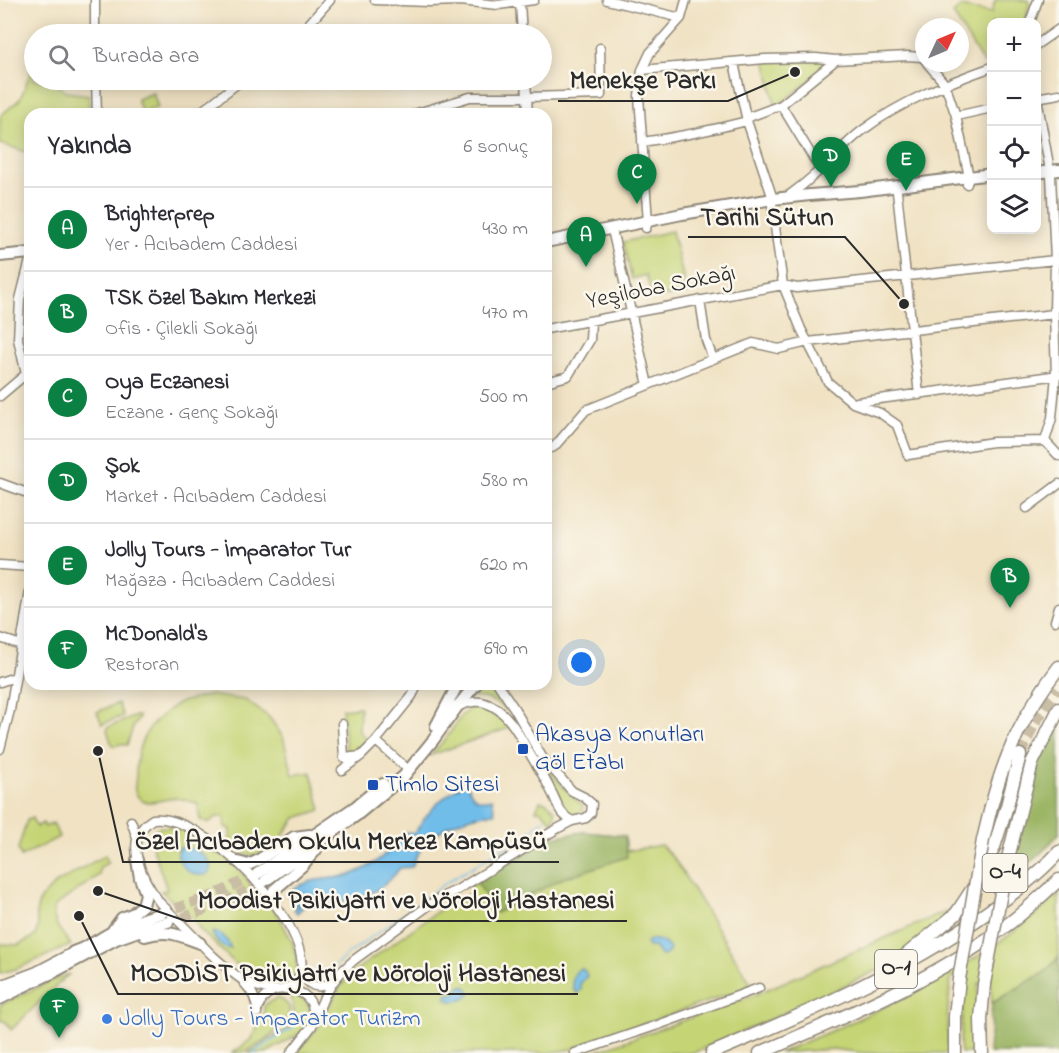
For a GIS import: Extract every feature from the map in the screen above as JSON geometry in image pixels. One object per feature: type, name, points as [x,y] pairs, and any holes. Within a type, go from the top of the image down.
[{"type":"highway","points":[[996,806],[999,779],[1012,744],[1040,692],[1059,667]]},
{"type":"highway","name":"O-4","points":[[982,1053],[981,1019],[984,984],[1006,866],[1032,764],[1059,709]]},
{"type":"highway","points":[[868,984],[956,914],[967,899],[994,847],[1020,755],[983,840],[974,892],[959,979],[955,1016],[955,1053]]},
{"type":"highway","name":"O-1","points":[[712,1053],[868,984],[936,946],[1026,883],[1059,852]]},
{"type":"highway","name":"O-1","points":[[760,1053],[878,1001],[942,966],[1010,922],[1059,880]]},
{"type":"highway","points":[[0,996],[79,951]]},
{"type":"highway","points":[[0,987],[19,985]]},
{"type":"main road","points":[[552,246],[613,234],[682,214],[772,202],[897,192],[968,181],[987,175]]},
{"type":"main road","points":[[772,202],[810,195],[987,180]]},
{"type":"main road","points":[[552,241],[647,225]]},
{"type":"main road","points":[[0,249],[24,247]]},
{"type":"main road","points":[[0,256],[24,254]]},
{"type":"main road","points":[[455,690],[431,735],[404,766],[355,807],[313,834],[261,877],[329,836],[404,776],[471,690]]},
{"type":"main road","points":[[238,862],[248,865],[294,837],[313,834]]},
{"type":"main road","points":[[273,901],[274,890],[302,866],[329,836]]},
{"type":"main road","points":[[111,932],[122,918],[132,914],[143,904],[146,894],[137,860]]},
{"type":"main road","points":[[0,981],[55,958],[79,951],[111,932],[144,918],[165,918],[147,928],[116,939],[50,974]]},
{"type":"main road","points":[[19,985],[88,960],[131,940],[155,933],[170,932],[200,943]]},
{"type":"street","points":[[95,0],[95,24]]},
{"type":"street","points":[[309,24],[330,0]]},
{"type":"street","points":[[375,0],[460,1],[498,5],[534,0]]},
{"type":"street","points":[[607,0],[640,4],[681,18]]},
{"type":"street","points":[[647,225],[639,96],[642,70],[650,53],[681,18],[686,0]]},
{"type":"street","points":[[1031,18],[1038,0]]},
{"type":"street","points":[[520,3],[521,24]]},
{"type":"street","points":[[1041,42],[1059,29]]},
{"type":"street","points":[[434,108],[470,97],[601,95],[600,48]]},
{"type":"street","points":[[642,70],[775,58],[836,60],[915,57]]},
{"type":"street","points":[[642,142],[747,121],[749,117],[781,105],[836,60]]},
{"type":"street","points":[[734,63],[747,121],[772,202],[783,285],[807,342],[828,382],[853,403],[880,413],[897,425],[908,455],[993,442],[1045,441],[1059,456]]},
{"type":"street","points":[[787,198],[864,129],[896,109],[945,84],[987,69]]},
{"type":"street","points":[[935,72],[945,84],[956,116],[968,181]]},
{"type":"street","points":[[96,90],[97,108]]},
{"type":"street","points":[[206,108],[229,90]]},
{"type":"street","points":[[527,90],[528,108]]},
{"type":"street","points":[[1041,96],[1059,94]]},
{"type":"street","points":[[781,105],[820,169]]},
{"type":"street","points":[[956,116],[987,109]]},
{"type":"street","points":[[1041,113],[1054,167],[1054,314],[1058,375],[1052,418],[1045,441]]},
{"type":"street","points":[[807,182],[810,195]]},
{"type":"street","points":[[897,192],[919,395]]},
{"type":"street","points":[[613,234],[648,385]]},
{"type":"street","name":"Yeşiloba Sokağı","points":[[552,328],[783,285],[798,288],[1055,260]]},
{"type":"street","points":[[24,283],[20,299],[18,339],[24,362]]},
{"type":"street","points":[[700,300],[706,340],[713,359]]},
{"type":"street","points":[[552,446],[586,410],[753,344],[779,349],[807,342],[1054,314]]},
{"type":"street","points":[[552,380],[568,376],[590,340],[591,321]]},
{"type":"street","points":[[853,403],[1058,375]]},
{"type":"street","points":[[0,396],[24,380]]},
{"type":"street","points":[[0,483],[24,492]]},
{"type":"street","points":[[1027,508],[1059,484]]},
{"type":"street","points":[[0,565],[24,567]]},
{"type":"street","points":[[1055,621],[1059,607]]},
{"type":"street","points":[[0,638],[24,644]]},
{"type":"street","points":[[0,749],[10,710],[15,677],[24,647]]},
{"type":"street","points":[[0,682],[15,677]]},
{"type":"street","points":[[342,770],[362,756],[376,741],[415,690]]},
{"type":"street","points":[[291,1053],[312,1026],[324,997],[334,981],[348,965],[432,903],[555,830],[572,821],[586,818],[591,813],[592,804],[572,791],[543,757],[502,690]]},
{"type":"street","points":[[457,707],[471,702],[486,703],[512,723],[553,794],[559,810],[563,816],[572,821]]},
{"type":"street","points":[[342,724],[344,758],[362,756]]},
{"type":"street","points":[[376,741],[404,766]]},
{"type":"street","points":[[301,970],[296,980],[264,997],[257,1013],[251,990],[200,943],[153,893],[137,860],[136,845],[141,830],[153,819],[168,820],[200,833],[238,862],[254,878],[283,915],[294,937],[300,956],[301,970],[306,980],[324,997]]},
{"type":"street","points":[[131,821],[137,838]]},
{"type":"street","points":[[238,976],[250,984],[297,990],[311,1001],[314,1014],[312,1026]]},
{"type":"street","points":[[315,987],[326,986],[334,981]]},
{"type":"street","points":[[575,1053],[759,988]]},
{"type":"street","points":[[305,996],[324,997]]},
{"type":"green space","points":[[995,0],[1028,0],[1027,18],[987,18],[987,62],[983,63],[969,40],[969,18],[955,18],[953,14],[961,7],[992,13]]},
{"type":"green space","points":[[765,59],[836,60],[776,107]]},
{"type":"green space","points":[[24,89],[64,90],[89,95],[89,108],[24,108],[24,151],[0,144],[0,116],[20,99]]},
{"type":"green space","points":[[153,93],[158,107],[140,108],[137,99]]},
{"type":"green space","points":[[672,231],[687,293],[652,298],[646,275],[632,279],[623,242]]},
{"type":"green space","points":[[476,690],[500,690],[511,710],[510,712],[492,701],[470,697]]},
{"type":"green space","points":[[210,695],[245,700],[269,717],[283,737],[293,775],[311,772],[321,810],[296,818],[278,842],[255,856],[245,854],[230,841],[231,829],[225,827],[224,817],[216,817],[209,823],[200,820],[198,804],[174,798],[144,802],[135,792],[136,764],[140,746],[153,724],[177,704]]},
{"type":"green space","points":[[118,703],[123,716],[102,724],[97,712]]},
{"type":"green space","points":[[360,707],[359,731],[370,743],[356,753],[346,750],[342,709]]},
{"type":"green space","points":[[487,707],[512,727],[431,755],[462,715],[471,708]]},
{"type":"green space","points":[[136,716],[139,718],[133,727],[127,745],[112,745],[108,727]]},
{"type":"green space","points":[[1059,719],[1059,834],[1007,882],[1040,761]]},
{"type":"green space","points":[[544,764],[583,806],[580,815],[572,816],[567,811]]},
{"type":"green space","points":[[540,801],[546,802],[555,810],[552,822],[542,811],[536,810]]},
{"type":"green space","points":[[32,818],[36,827],[43,823],[45,827],[53,823],[59,837],[21,857],[18,849],[27,820]]},
{"type":"green space","points":[[162,827],[180,827],[188,832],[191,839],[217,854],[222,853],[259,890],[278,915],[292,941],[297,971],[294,978],[287,984],[279,985],[255,977],[236,964],[200,930],[194,920],[161,891],[167,890],[149,837],[154,830]]},
{"type":"green space","points":[[584,832],[625,836],[626,851],[661,845],[675,860],[750,982],[749,987],[573,1049],[548,1053],[296,1053],[319,1026],[340,987],[352,973],[449,903],[452,907],[471,892],[469,887],[553,837]]},
{"type":"green space","points":[[584,832],[625,836],[627,857],[561,879],[496,913],[477,882],[553,837]]},
{"type":"green space","points":[[105,855],[108,863],[100,867],[99,875],[54,907],[56,923],[71,945],[16,969],[0,973],[0,944],[18,945],[35,936],[38,926],[36,913],[40,899],[55,884]]},
{"type":"green space","points":[[1059,894],[1059,957],[1045,972],[992,1003],[991,985],[979,983],[974,1026],[976,1053],[961,1053],[965,980],[954,977],[951,979],[948,1016],[950,1053],[863,1053],[833,1049],[779,1053],[927,986],[996,944]]},
{"type":"green space","points":[[954,908],[902,955],[878,970],[693,1053],[592,1053],[752,996]]},
{"type":"green space","points":[[1059,957],[1059,1053],[989,1053],[992,1003],[1045,972]]},
{"type":"green space","points":[[70,974],[11,1030],[6,1022],[0,1020],[0,1005]]},
{"type":"green space","points":[[294,994],[301,996],[308,1004],[311,1020],[308,1026],[266,1053],[248,1053],[289,1028],[294,1016],[291,996]]},
{"type":"green space","points":[[278,998],[287,1004],[289,1012],[286,1020],[260,1043],[243,1052],[233,1053],[250,1040],[261,1022],[267,1003]]},
{"type":"water","points":[[467,782],[475,798],[492,799],[495,813],[462,820],[441,830],[424,845],[412,867],[400,868],[383,886],[368,895],[345,901],[315,901],[297,913],[294,909],[303,902],[295,906],[291,902],[303,893],[299,892],[292,898],[288,894],[310,881],[349,875],[373,864],[393,847],[404,833],[415,833],[437,804]]},
{"type":"water","points":[[179,848],[195,850],[208,860],[210,869],[207,874],[194,874],[183,866],[178,853]]},
{"type":"water","points":[[212,932],[224,938],[231,949],[219,943]]},
{"type":"water","points":[[649,940],[663,942],[670,949],[669,952],[661,956],[654,947],[648,947],[646,943]]},
{"type":"water","points":[[580,968],[587,976],[580,984],[581,990],[577,993],[574,990],[573,981],[575,973]]},
{"type":"water","points":[[461,986],[464,986],[470,993],[465,999],[452,1001],[446,998],[448,994],[454,994]]},
{"type":"waterway","points":[[323,981],[347,955],[444,884],[524,836],[545,819]]},
{"type":"waterway","points":[[253,1053],[294,1027]]},
{"type":"tunnel","points":[[1020,755],[1033,725],[1059,690]]},
{"type":"tunnel","points":[[162,913],[214,895],[257,874]]},
{"type":"tunnel","points":[[168,922],[218,904],[265,881]]},
{"type":"place","name":"Menekşe Parkı","points":[[795,72]]},
{"type":"place","name":"Şok","points":[[831,187]]},
{"type":"place","name":"Jolly Tours - İmparator Tur","points":[[906,191]]},
{"type":"place","name":"Oya Eczanesi","points":[[637,204]]},
{"type":"place","name":"Brighterprep","points":[[586,267]]},
{"type":"place","name":"Tarihi Sütun","points":[[904,304]]},
{"type":"place","name":"TSK Özel Bakım Merkezi","points":[[1010,608]]},
{"type":"place","name":"Akasya Konutları Göl Etabı","points":[[523,749]]},
{"type":"place","name":"Özel Acıbadem Okulu Merkez Kampüsü","points":[[98,751]]},
{"type":"place","name":"Timlo Sitesi","points":[[373,785]]},
{"type":"place","name":"Moodist Psikiyatri ve Nöroloji Hastanesi","points":[[98,891]]},
{"type":"place","name":"MOODİST Psikiyatri ve Nöroloji Hastanesi","points":[[79,916]]},
{"type":"place","name":"Jolly Tours - İmparator Turizm","points":[[107,1019]]},
{"type":"place","name":"McDonald's","points":[[59,1038]]}]
